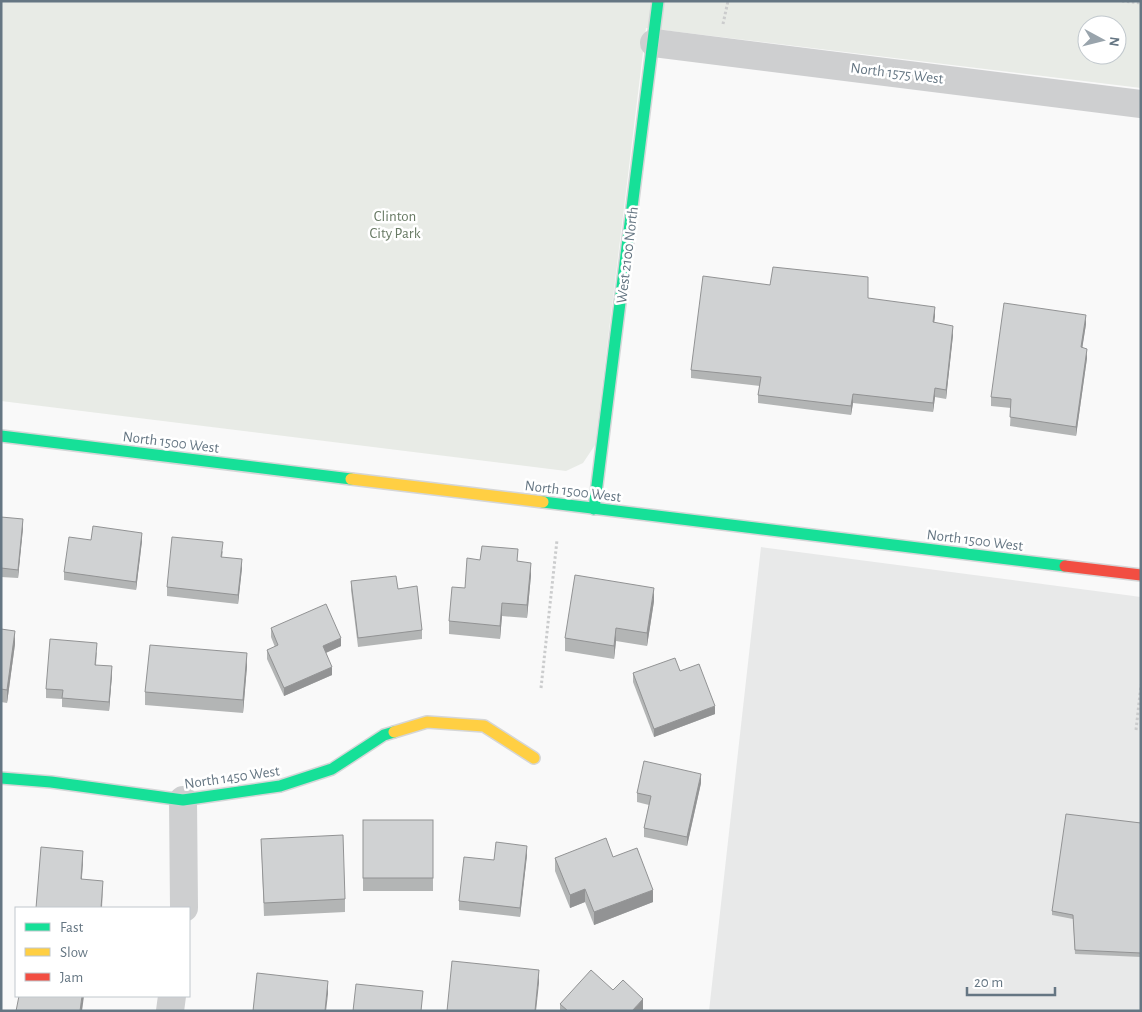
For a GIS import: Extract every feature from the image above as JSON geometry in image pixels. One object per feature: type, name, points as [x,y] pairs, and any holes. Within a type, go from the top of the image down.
[{"type":"street","name":"West 2100 North","points":[[594,509],[658,1]]},
{"type":"street","name":"North 1575 West","points":[[654,43],[1141,104]]},
{"type":"street","name":"North 1500 West","points":[[1,436],[1141,575]]},
{"type":"street","name":"North 1450 West","points":[[1,778],[51,782],[183,800],[280,786],[332,768],[384,735],[427,722],[484,726],[534,758]]},
{"type":"street","points":[[183,800],[184,907]]},
{"type":"street","points":[[170,1011],[172,997]]},
{"type":"path","points":[[723,27],[728,1]]},
{"type":"path","points":[[1122,1],[1141,3]]},
{"type":"path","points":[[541,688],[557,540]]},
{"type":"path","points":[[1136,730],[1141,685]]},
{"type":"shaded area","points":[[761,547],[1141,597],[1141,1011],[709,1011]]},
{"type":"green space","name":"Clinton City Park","points":[[1,1],[1141,1],[1141,88],[646,28],[595,445],[583,463],[566,471],[1,401]]},
{"type":"building","points":[[773,267],[868,277],[868,298],[935,307],[933,322],[953,326],[946,390],[935,388],[933,403],[853,394],[851,406],[758,395],[761,377],[691,370],[703,276],[770,285]]},
{"type":"building","points":[[1004,303],[1086,315],[1081,347],[1087,349],[1076,427],[1010,417],[1011,399],[991,397]]},
{"type":"building","points":[[1,517],[23,519],[18,570],[1,568]]},
{"type":"building","points":[[93,526],[142,533],[136,582],[64,572],[69,537],[91,540]]},
{"type":"building","points":[[172,537],[223,542],[221,557],[242,559],[238,595],[167,587]]},
{"type":"building","points":[[482,546],[518,549],[517,561],[531,563],[527,605],[502,603],[500,626],[449,621],[452,587],[465,588],[467,558],[480,560]]},
{"type":"building","points":[[575,575],[654,588],[647,633],[616,628],[614,646],[565,638]]},
{"type":"building","points":[[396,576],[398,589],[417,586],[422,630],[358,638],[351,581]]},
{"type":"building","points":[[326,604],[341,638],[323,646],[332,667],[284,688],[267,650],[278,645],[271,628]]},
{"type":"building","points":[[1,629],[15,631],[7,690],[1,689]]},
{"type":"building","points":[[50,639],[97,643],[95,665],[112,666],[109,702],[62,698],[63,690],[46,689]]},
{"type":"building","points":[[150,645],[247,653],[243,700],[145,692]]},
{"type":"building","points":[[675,658],[680,671],[699,664],[715,706],[654,729],[633,673]]},
{"type":"building","points":[[644,761],[701,774],[687,837],[644,828],[651,796],[637,793]]},
{"type":"building","points":[[1066,814],[1141,823],[1141,953],[1075,950],[1073,915],[1052,911]]},
{"type":"building","points":[[363,820],[433,820],[433,878],[363,878]]},
{"type":"building","points":[[343,835],[345,899],[264,903],[261,839]]},
{"type":"building","points":[[606,838],[613,857],[637,848],[653,890],[594,912],[585,889],[570,895],[555,858]]},
{"type":"building","points":[[496,842],[527,846],[520,908],[459,901],[464,857],[494,860]]},
{"type":"building","points":[[41,847],[83,851],[81,879],[103,881],[101,907],[36,907]]},
{"type":"building","points":[[452,961],[539,970],[535,1011],[447,1011]]},
{"type":"building","points":[[591,970],[613,990],[623,980],[643,999],[632,1011],[568,1011],[560,1004]]},
{"type":"building","points":[[257,973],[328,981],[325,1011],[253,1011]]},
{"type":"building","points":[[356,984],[423,991],[421,1011],[353,1011]]},
{"type":"building","points":[[19,997],[82,997],[80,1011],[16,1011]]},
{"type":"traffic: fast","points":[[594,509],[658,1]]},
{"type":"traffic: fast","points":[[1,436],[351,479]]},
{"type":"traffic: fast","points":[[543,502],[1065,566]]},
{"type":"traffic: fast","points":[[1,778],[51,782],[183,800],[280,786],[332,769],[384,735],[394,732]]},
{"type":"traffic: slow","points":[[351,479],[543,502]]},
{"type":"traffic: slow","points":[[394,732],[427,722],[484,726],[534,758]]},
{"type":"traffic: jam","points":[[1065,566],[1141,575]]}]
